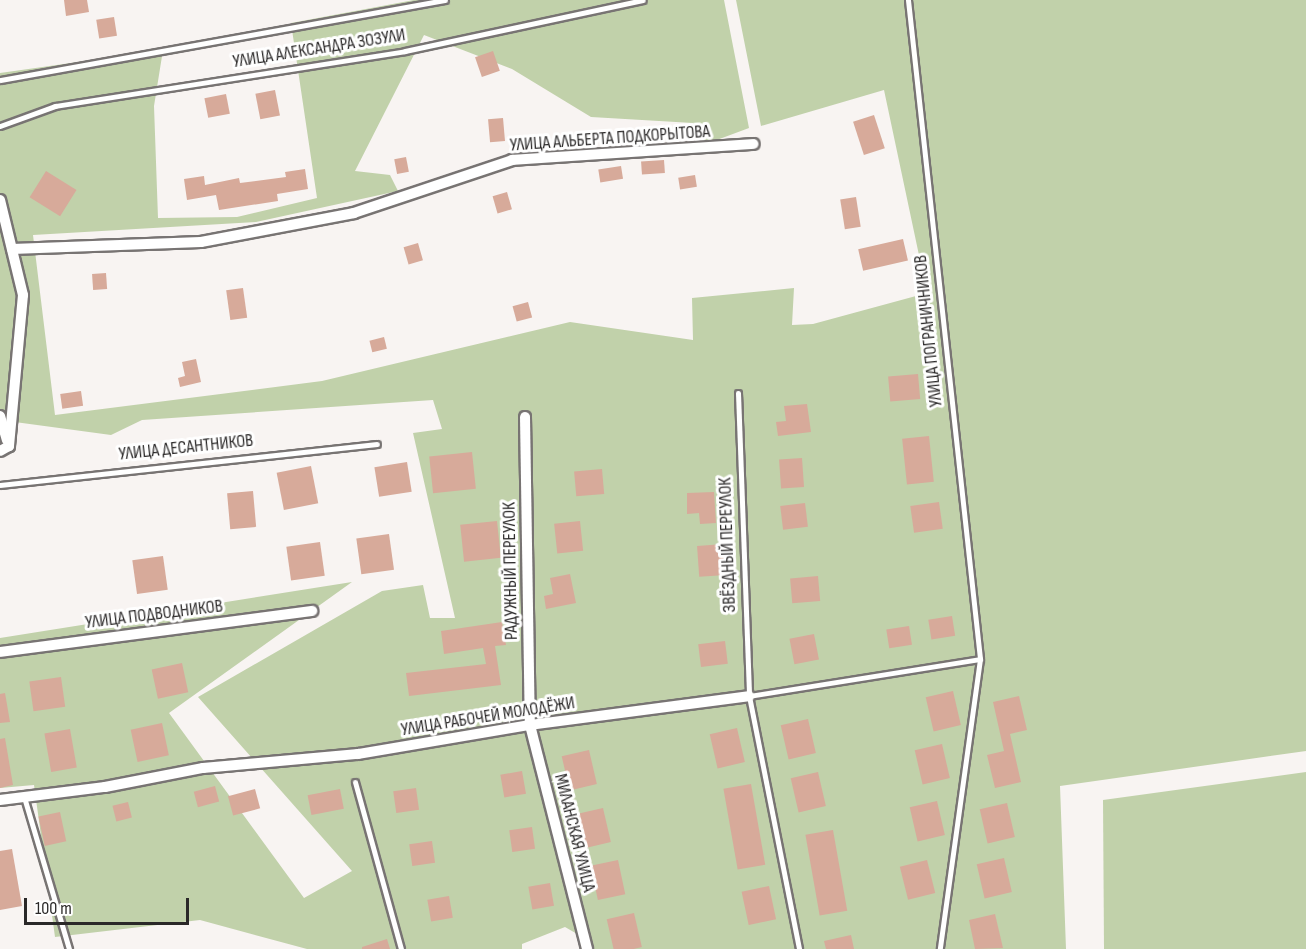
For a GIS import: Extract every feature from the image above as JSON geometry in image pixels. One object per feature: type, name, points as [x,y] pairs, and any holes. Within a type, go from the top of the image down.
[{"type":"street","name":"УЛИЦА АЛЬБЕРТА ПОДКОРЫТОВА","points":[[12,249],[201,242],[354,213],[512,160],[753,144]]},
{"type":"street","points":[[0,200],[23,295],[5,448]]},
{"type":"street","points":[[0,416],[5,448]]},
{"type":"street","name":"РАДУЖНЫЙ ПЕРЕУЛОК","points":[[525,417],[530,725]]},
{"type":"street","name":"УЛИЦА ПОДВОДНИКОВ","points":[[0,652],[312,611]]},
{"type":"street","name":"УЛИЦА РАБОЧЕЙ МОЛОДЁЖИ","points":[[0,800],[105,788],[203,768],[358,754],[530,725],[749,696]]},
{"type":"street","name":"МИЛАНСКАЯ УЛИЦА","points":[[530,725],[587,949]]},
{"type":"lane","points":[[0,80],[445,0]]},
{"type":"lane","name":"УЛИЦА АЛЕКСАНДРА ЗОЗУЛИ","points":[[0,126],[55,106],[405,51],[643,0]]},
{"type":"lane","name":"УЛИЦА ПОГРАНИЧНИКОВ","points":[[908,0],[980,659],[940,949]]},
{"type":"lane","name":"ЗВЁЗДНЫЙ ПЕРЕУЛОК","points":[[738,393],[749,696],[799,949]]},
{"type":"lane","name":"УЛИЦА ДЕСАНТНИКОВ","points":[[0,485],[376,444]]},
{"type":"lane","name":"УЛИЦА РАБОЧЕЙ МОЛОДЁЖИ","points":[[749,696],[980,659]]},
{"type":"lane","points":[[356,782],[401,949]]},
{"type":"lane","points":[[24,797],[69,949]]},
{"type":"green space","points":[[414,0],[724,0],[749,128],[706,144],[693,123],[591,117],[512,69],[424,35],[355,171],[390,175],[398,191],[256,222],[33,235],[55,415],[322,381],[570,322],[693,340],[692,298],[794,288],[792,325],[813,324],[927,293],[884,90],[761,126],[736,0],[1306,0],[1306,751],[1060,786],[1066,949],[592,949],[591,942],[565,927],[522,944],[522,949],[307,949],[200,920],[55,937],[34,785],[0,788],[0,638],[352,582],[169,713],[304,898],[352,871],[198,697],[382,591],[423,585],[430,618],[455,618],[413,433],[442,429],[433,400],[142,420],[111,435],[0,420],[0,73],[163,50],[154,106],[158,218],[237,217],[317,198],[291,23]]},
{"type":"green space","points":[[1306,772],[1306,949],[1104,949],[1103,800]]},
{"type":"building","points":[[64,0],[87,0],[89,12],[66,16]]},
{"type":"building","points":[[114,17],[117,36],[99,39],[96,20]]},
{"type":"building","points":[[493,51],[500,71],[482,77],[475,57]]},
{"type":"building","points":[[275,90],[280,116],[260,119],[255,94]]},
{"type":"building","points":[[226,94],[230,114],[208,118],[204,98]]},
{"type":"building","points":[[874,115],[885,148],[864,155],[853,122]]},
{"type":"building","points":[[503,118],[505,141],[490,142],[488,119]]},
{"type":"building","points":[[406,157],[409,172],[397,174],[394,159]]},
{"type":"building","points":[[664,160],[665,173],[642,175],[641,162]]},
{"type":"building","points":[[621,166],[623,179],[600,182],[598,170]]},
{"type":"building","points":[[305,169],[308,189],[277,194],[278,201],[219,210],[216,195],[187,200],[184,179],[204,176],[205,185],[239,178],[240,183],[286,177],[285,172]]},
{"type":"building","points":[[46,171],[77,190],[60,216],[30,197]]},
{"type":"building","points":[[695,175],[697,187],[680,190],[678,178]]},
{"type":"building","points":[[507,192],[512,209],[498,213],[493,196]]},
{"type":"building","points":[[856,197],[861,227],[845,229],[840,200]]},
{"type":"building","points":[[903,239],[908,260],[863,271],[858,249]]},
{"type":"building","points":[[418,243],[423,260],[409,264],[404,247]]},
{"type":"building","points":[[106,273],[107,289],[93,290],[92,274]]},
{"type":"building","points":[[243,288],[247,318],[230,320],[226,290]]},
{"type":"building","points":[[528,302],[532,317],[517,322],[513,306]]},
{"type":"building","points":[[384,337],[387,349],[372,352],[369,341]]},
{"type":"building","points":[[196,359],[201,382],[180,387],[178,378],[185,376],[182,362]]},
{"type":"building","points":[[918,374],[920,399],[890,402],[888,377]]},
{"type":"building","points":[[81,391],[83,406],[62,409],[60,394]]},
{"type":"building","points":[[807,404],[811,432],[778,436],[776,422],[786,421],[784,406]]},
{"type":"building","points":[[929,436],[934,482],[907,485],[902,439]]},
{"type":"building","points":[[472,452],[476,489],[433,493],[429,456]]},
{"type":"building","points":[[802,458],[804,487],[781,489],[779,460]]},
{"type":"building","points":[[407,462],[412,492],[379,497],[374,467]]},
{"type":"building","points":[[311,466],[318,503],[284,510],[277,473]]},
{"type":"building","points":[[602,469],[604,494],[576,496],[574,471]]},
{"type":"building","points":[[253,491],[256,527],[230,529],[227,493]]},
{"type":"building","points":[[714,492],[716,523],[700,524],[699,513],[687,514],[687,493]]},
{"type":"building","points":[[939,502],[943,529],[914,533],[910,506]]},
{"type":"building","points":[[805,503],[808,527],[783,530],[780,506]]},
{"type":"building","points":[[497,521],[501,558],[464,562],[460,525]]},
{"type":"building","points":[[580,521],[583,551],[557,554],[554,524]]},
{"type":"building","points":[[389,534],[394,570],[361,574],[356,539]]},
{"type":"building","points":[[320,542],[325,576],[291,580],[286,547]]},
{"type":"building","points":[[724,544],[726,575],[699,577],[697,546]]},
{"type":"building","points":[[163,556],[168,590],[137,594],[132,560]]},
{"type":"building","points":[[570,574],[576,603],[546,609],[544,596],[553,594],[550,578]]},
{"type":"building","points":[[818,576],[820,601],[792,603],[790,578]]},
{"type":"building","points":[[952,616],[955,636],[931,640],[928,620]]},
{"type":"building","points":[[502,622],[506,645],[495,646],[501,685],[409,696],[406,673],[486,664],[483,648],[444,654],[441,631]]},
{"type":"building","points":[[909,626],[912,645],[889,648],[886,630]]},
{"type":"building","points":[[814,634],[819,660],[794,664],[789,639]]},
{"type":"building","points":[[725,641],[728,664],[701,667],[698,644]]},
{"type":"building","points":[[182,663],[188,692],[158,699],[152,669]]},
{"type":"building","points":[[61,677],[65,707],[33,711],[29,681]]},
{"type":"building","points":[[953,691],[961,725],[934,731],[926,697]]},
{"type":"building","points":[[5,693],[10,722],[0,723],[0,694]]},
{"type":"building","points":[[1019,696],[1027,730],[1010,734],[1021,782],[995,788],[987,755],[1004,751],[993,702]]},
{"type":"building","points":[[808,719],[816,753],[789,759],[781,725]]},
{"type":"building","points":[[162,723],[169,755],[138,762],[131,730]]},
{"type":"building","points":[[737,728],[745,762],[718,768],[710,734]]},
{"type":"building","points":[[70,729],[77,767],[51,772],[44,734]]},
{"type":"building","points":[[5,738],[13,785],[0,788],[0,739]]},
{"type":"building","points":[[942,744],[950,778],[923,784],[915,750]]},
{"type":"building","points":[[589,750],[597,784],[570,790],[562,756]]},
{"type":"building","points":[[522,771],[526,794],[504,797],[500,775]]},
{"type":"building","points":[[818,772],[826,806],[799,812],[791,778]]},
{"type":"building","points":[[751,784],[765,865],[738,870],[723,789]]},
{"type":"building","points":[[215,786],[219,801],[198,807],[194,792]]},
{"type":"building","points":[[416,788],[419,810],[396,813],[393,791]]},
{"type":"building","points":[[255,789],[260,808],[233,816],[228,796]]},
{"type":"building","points":[[340,789],[344,809],[311,815],[308,795]]},
{"type":"building","points":[[937,801],[945,835],[918,841],[910,807]]},
{"type":"building","points":[[128,802],[132,818],[116,821],[112,806]]},
{"type":"building","points":[[1007,803],[1015,837],[988,843],[980,809]]},
{"type":"building","points":[[603,808],[611,842],[584,848],[576,814]]},
{"type":"building","points":[[60,812],[66,841],[45,846],[38,817]]},
{"type":"building","points":[[532,827],[535,849],[512,852],[509,830]]},
{"type":"building","points":[[833,830],[847,911],[820,916],[805,835]]},
{"type":"building","points":[[432,841],[435,863],[412,866],[409,844]]},
{"type":"building","points":[[12,849],[22,906],[0,910],[0,851]]},
{"type":"building","points":[[1004,858],[1012,892],[985,898],[977,864]]},
{"type":"building","points":[[618,860],[625,894],[598,900],[591,866]]},
{"type":"building","points":[[927,860],[935,893],[908,900],[900,867]]},
{"type":"building","points":[[550,883],[554,906],[532,909],[528,887]]},
{"type":"building","points":[[769,886],[776,919],[749,925],[742,892]]},
{"type":"building","points":[[449,896],[453,918],[431,921],[427,900]]},
{"type":"building","points":[[634,913],[642,947],[614,949],[607,919]]},
{"type":"building","points":[[995,914],[1003,948],[975,949],[969,920]]},
{"type":"building","points":[[851,935],[854,949],[826,949],[824,941]]},
{"type":"building","points":[[387,939],[390,949],[362,949],[362,947]]}]
